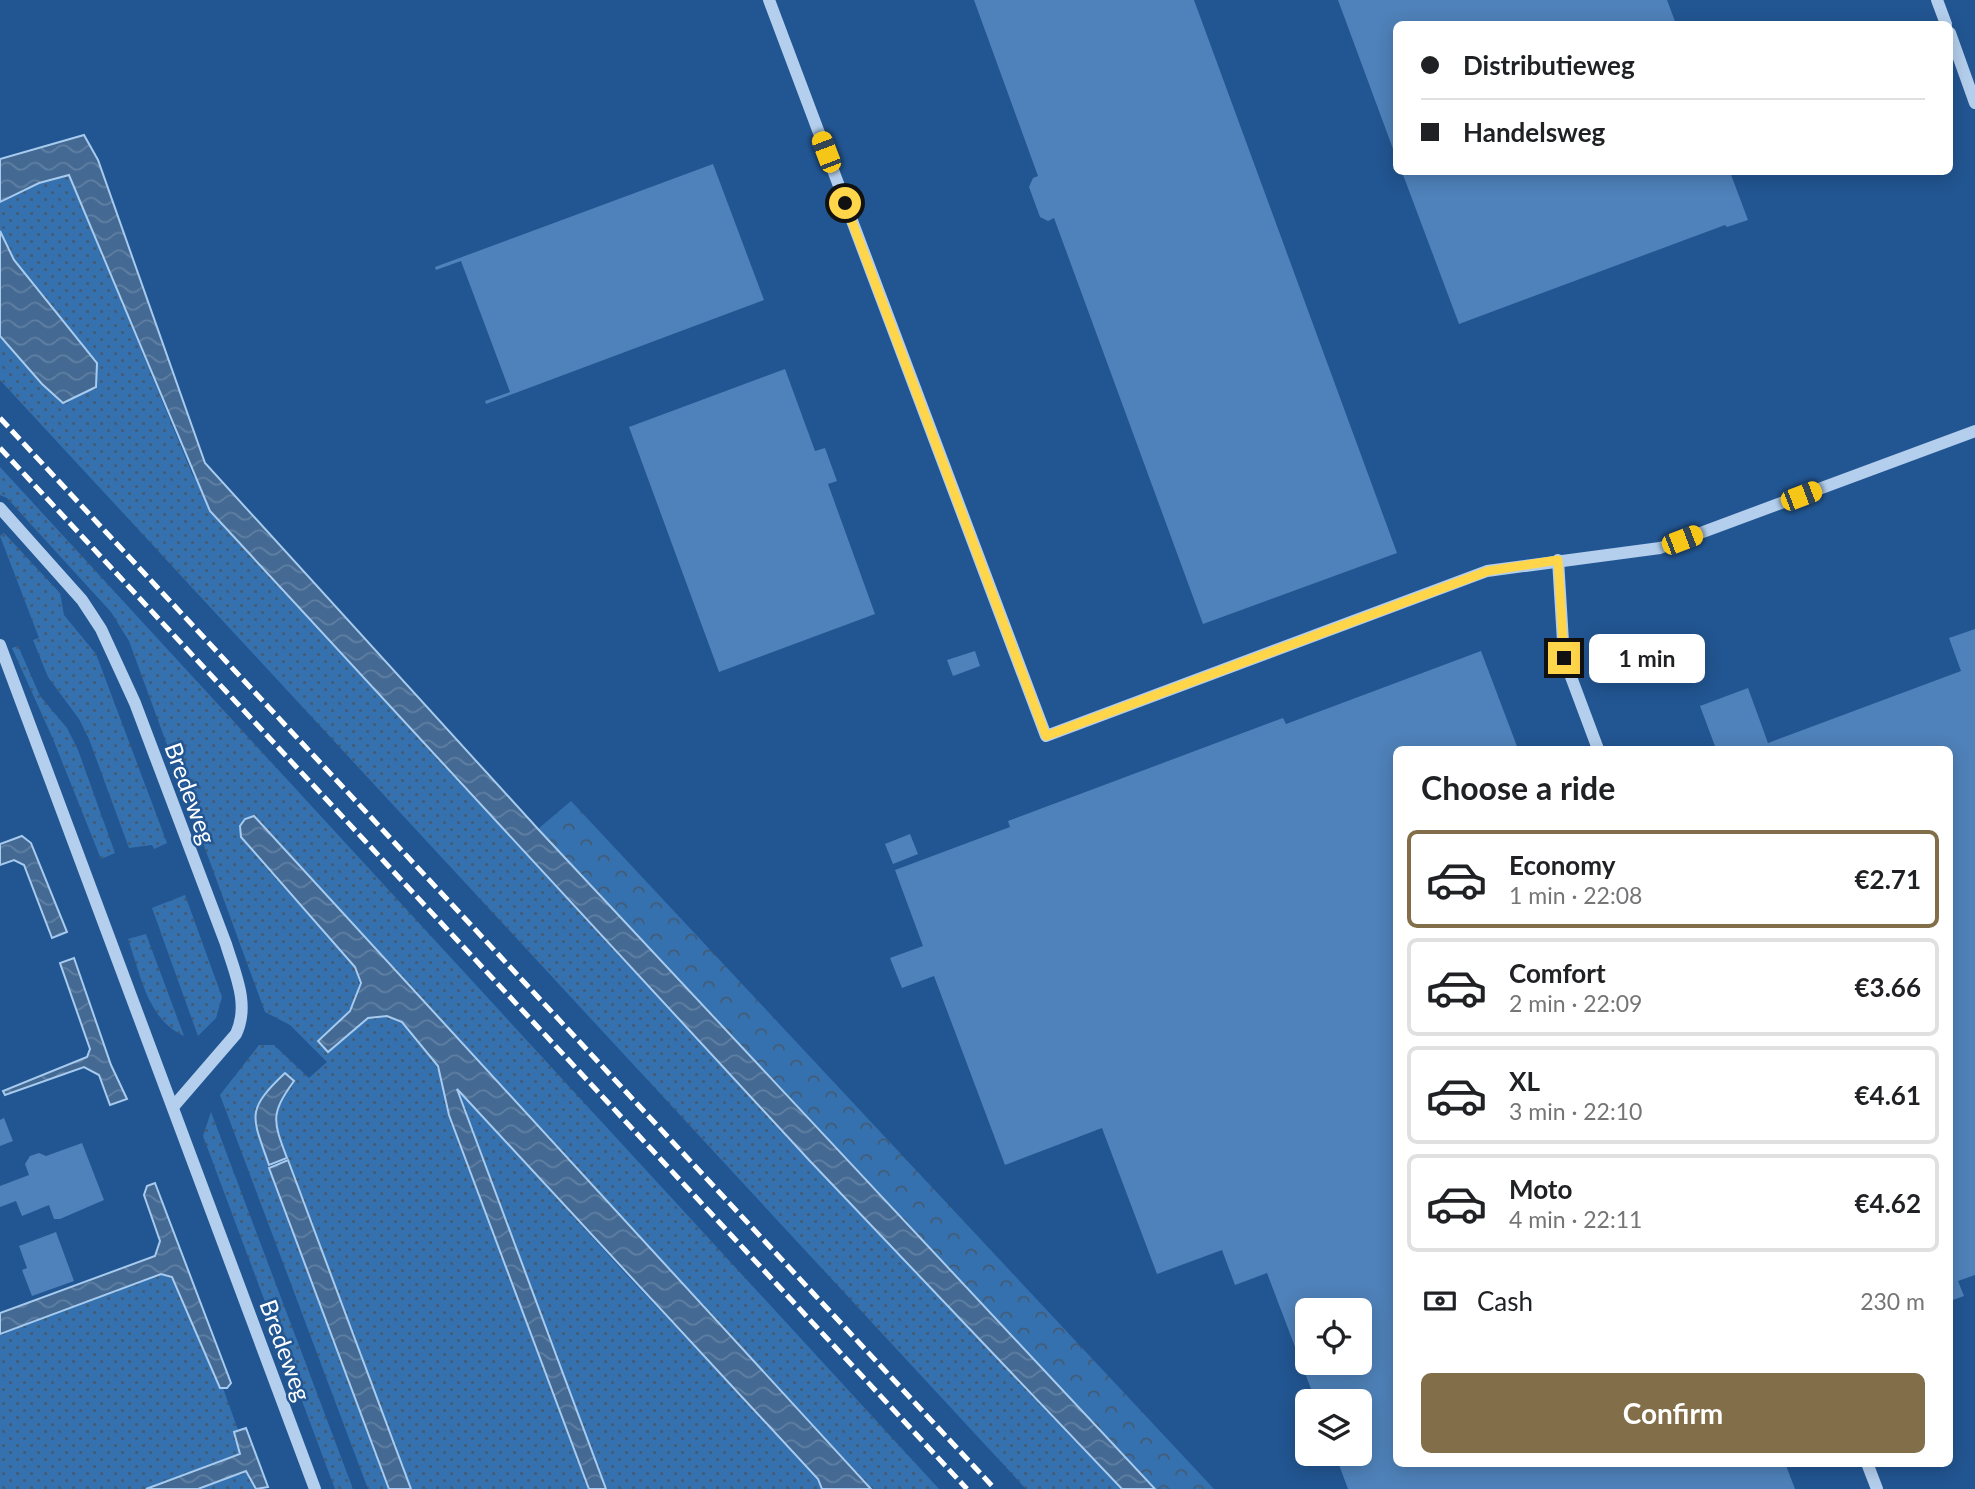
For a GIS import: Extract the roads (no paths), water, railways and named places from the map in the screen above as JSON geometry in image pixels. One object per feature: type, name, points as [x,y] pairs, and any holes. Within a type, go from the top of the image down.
[{"type":"street","points":[[769,0],[1046,736],[1488,571],[1660,548],[1975,431]]},
{"type":"street","points":[[1937,0],[1945,21]]},
{"type":"street","points":[[1953,41],[1975,103]]},
{"type":"street","name":"Bredeweg","points":[[0,508],[82,600],[119,664],[226,944],[240,989],[242,1021],[236,1034],[173,1107]]},
{"type":"street","points":[[1558,560],[1564,658],[1597,746]]},
{"type":"street","name":"Bredeweg","points":[[0,645],[315,1489]]},
{"type":"street","points":[[1869,1467],[1877,1489]]},
{"type":"water","points":[[84,135],[98,160],[205,463],[538,829],[1155,1489],[1122,1489],[809,1160],[210,511],[69,175],[39,183],[0,202],[0,159]]},
{"type":"water","points":[[0,231],[14,260],[97,363],[96,387],[63,403],[42,384],[0,336]]},
{"type":"water","points":[[254,816],[871,1489],[822,1489],[818,1479],[457,1089],[606,1489],[589,1489],[449,1115],[438,1066],[402,1022],[387,1016],[368,1018],[328,1052],[318,1041],[350,1011],[361,983],[355,967],[241,837],[240,826],[245,819]]},
{"type":"water","points":[[22,836],[31,843],[67,932],[52,938],[24,865],[14,860],[0,865],[0,844]]},
{"type":"water","points":[[74,958],[111,1065],[127,1099],[110,1105],[99,1075],[84,1067],[5,1095],[3,1091],[87,1057],[90,1049],[60,963]]},
{"type":"water","points":[[285,1073],[294,1081],[281,1102],[276,1118],[287,1158],[269,1165],[256,1124],[256,1115],[263,1097]]},
{"type":"water","points":[[288,1160],[411,1489],[389,1489],[269,1168]]},
{"type":"water","points":[[155,1183],[231,1383],[227,1388],[220,1388],[172,1277],[161,1274],[0,1334],[0,1313],[155,1256],[160,1241],[144,1195],[147,1186]]},
{"type":"water","points":[[246,1428],[268,1487],[256,1489],[246,1471],[198,1489],[146,1489],[240,1454],[234,1432]]},
{"type":"railway","points":[[0,418],[995,1489]]},
{"type":"railway","points":[[0,448],[967,1489]]}]
